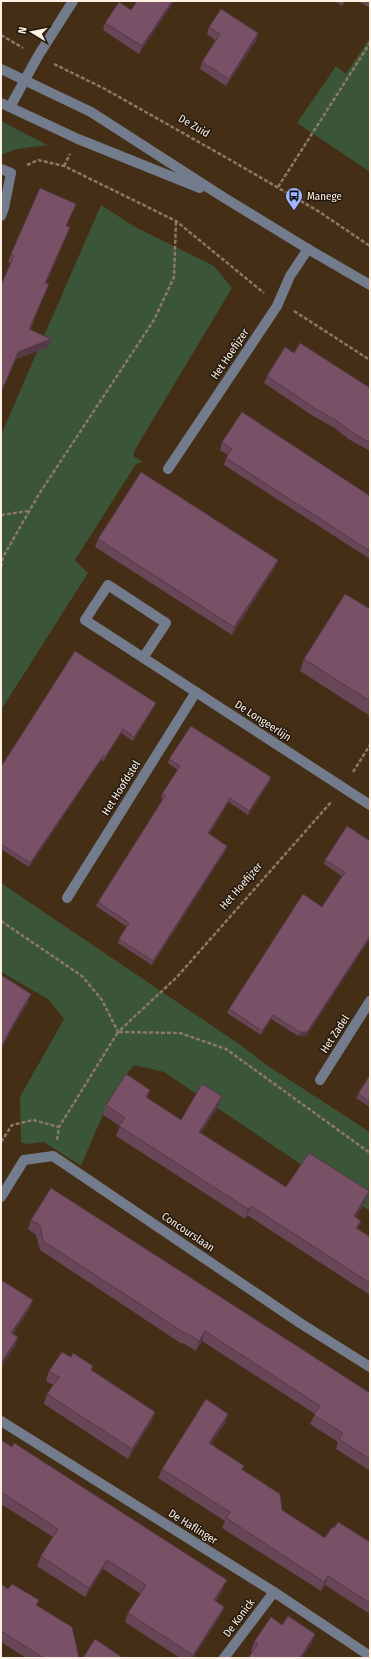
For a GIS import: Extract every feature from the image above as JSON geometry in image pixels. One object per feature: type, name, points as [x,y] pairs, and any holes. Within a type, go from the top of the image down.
[{"type":"street","points":[[73,1],[24,80],[6,105],[78,139],[222,197]]},
{"type":"street","points":[[1,69],[91,112],[222,197],[308,250],[370,285]]},
{"type":"street","points":[[1,169],[11,173],[1,216]]},
{"type":"street","name":"Het Hoefijzer","points":[[168,469],[277,306],[290,276],[308,250]]},
{"type":"street","name":"De Longeerlijn","points":[[144,658],[166,623],[108,585],[85,620],[370,805]]},
{"type":"street","name":"Het Hoofdstel","points":[[67,898],[196,692]]},
{"type":"street","name":"Het Zadel","points":[[320,1080],[370,1001]]},
{"type":"street","name":"Concourslaan","points":[[1,1197],[24,1160],[53,1156],[294,1318],[370,1367]]},
{"type":"street","name":"De Haflinger","points":[[1,1421],[274,1592],[370,1656]]},
{"type":"street","name":"De Konick","points":[[224,1658],[274,1592]]},
{"type":"path","name":"De Zuid","points":[[1,35],[38,56],[105,89],[278,187],[318,211],[370,246]]},
{"type":"path","points":[[278,187],[370,43]]},
{"type":"path","points":[[11,173],[38,160],[64,166],[176,221],[265,293]]},
{"type":"path","points":[[1,567],[3,557],[39,494],[154,320],[174,277],[176,221]]},
{"type":"path","points":[[291,310],[370,360]]},
{"type":"path","points":[[1,515],[29,511]]},
{"type":"path","name":"Het Hoefijzer","points":[[1,1142],[12,1125],[33,1120],[59,1127],[118,1032],[177,977],[343,788],[370,745]]},
{"type":"path","points":[[1,921],[82,976],[102,1000],[118,1032],[180,1033],[226,1049],[370,1154]]},
{"type":"green space","points":[[370,38],[370,172],[297,123],[336,66],[346,74]]},
{"type":"green space","points":[[1,121],[47,145],[17,149],[1,155]]},
{"type":"green space","points":[[101,205],[135,227],[214,266],[232,288],[136,448],[133,456],[143,462],[136,464],[75,560],[88,573],[1,710],[1,435]]},
{"type":"green space","points":[[1,883],[242,1046],[265,1064],[370,1132],[370,1211],[164,1072],[134,1065],[125,1076],[111,1100],[81,1166],[44,1142],[27,1144],[21,1142],[20,1097],[64,1019],[48,999],[1,972]]},
{"type":"building","points":[[137,1],[172,1],[142,46],[105,23],[119,2],[131,10]]},
{"type":"building","points":[[221,9],[258,33],[229,79],[202,62],[220,34],[209,27]]},
{"type":"building","points":[[40,188],[76,204],[66,226],[70,227],[45,283],[49,284],[29,329],[51,339],[18,352],[4,386],[1,384],[1,285],[14,256],[11,254]]},
{"type":"building","points":[[300,343],[370,388],[370,443],[267,376],[285,347],[294,353]]},
{"type":"building","points":[[242,412],[370,496],[370,551],[226,458],[232,449],[222,442]]},
{"type":"building","points":[[141,472],[278,560],[234,627],[98,539]]},
{"type":"building","points":[[345,594],[370,609],[370,701],[304,659]]},
{"type":"building","points":[[75,651],[156,703],[134,737],[123,729],[30,863],[1,844],[1,767]]},
{"type":"building","points":[[191,726],[271,777],[249,811],[230,798],[208,833],[227,846],[153,961],[119,939],[129,923],[98,902],[165,796],[162,794],[180,766],[169,759]]},
{"type":"building","points":[[347,826],[370,841],[370,936],[307,1032],[300,1032],[273,1015],[262,1031],[229,1009],[303,894],[322,907],[345,872],[325,860]]},
{"type":"building","points":[[1,975],[31,994],[1,1047]]},
{"type":"building","points":[[126,1074],[150,1090],[146,1097],[181,1120],[202,1084],[222,1096],[199,1132],[286,1187],[309,1153],[369,1191],[354,1216],[361,1221],[356,1228],[370,1237],[370,1283],[251,1206],[248,1209],[119,1126],[125,1118],[106,1105]]},
{"type":"building","points":[[370,1075],[370,1102],[358,1094]]},
{"type":"building","points":[[51,1188],[370,1393],[370,1459],[339,1439],[343,1433],[314,1415],[320,1406],[205,1331],[199,1341],[187,1333],[186,1334],[43,1241],[40,1225],[31,1220]]},
{"type":"building","points":[[3,1281],[33,1300],[11,1333],[18,1337],[1,1363],[1,1284]]},
{"type":"building","points":[[62,1352],[71,1357],[73,1353],[93,1366],[91,1370],[155,1412],[132,1449],[47,1394],[59,1377],[49,1371]]},
{"type":"building","points":[[206,1399],[228,1414],[209,1443],[244,1466],[241,1469],[280,1494],[282,1510],[325,1538],[332,1527],[334,1528],[338,1522],[370,1542],[370,1603],[328,1576],[324,1582],[226,1518],[230,1512],[162,1469]]},
{"type":"building","points":[[1,1440],[12,1447],[14,1443],[227,1580],[214,1600],[224,1607],[193,1655],[128,1613],[146,1585],[107,1560],[89,1588],[41,1556],[58,1529],[1,1492]]},
{"type":"building","points":[[1,1584],[8,1589],[12,1584],[39,1600],[36,1605],[72,1627],[79,1658],[44,1658],[1,1631]]},
{"type":"building","points":[[288,1616],[315,1634],[300,1658],[248,1658],[258,1644],[254,1642],[271,1617],[282,1625]]},
{"type":"building","points":[[95,1639],[123,1658],[83,1658]]},
{"type":"place","name":"Manege","points":[[294,211]]}]
